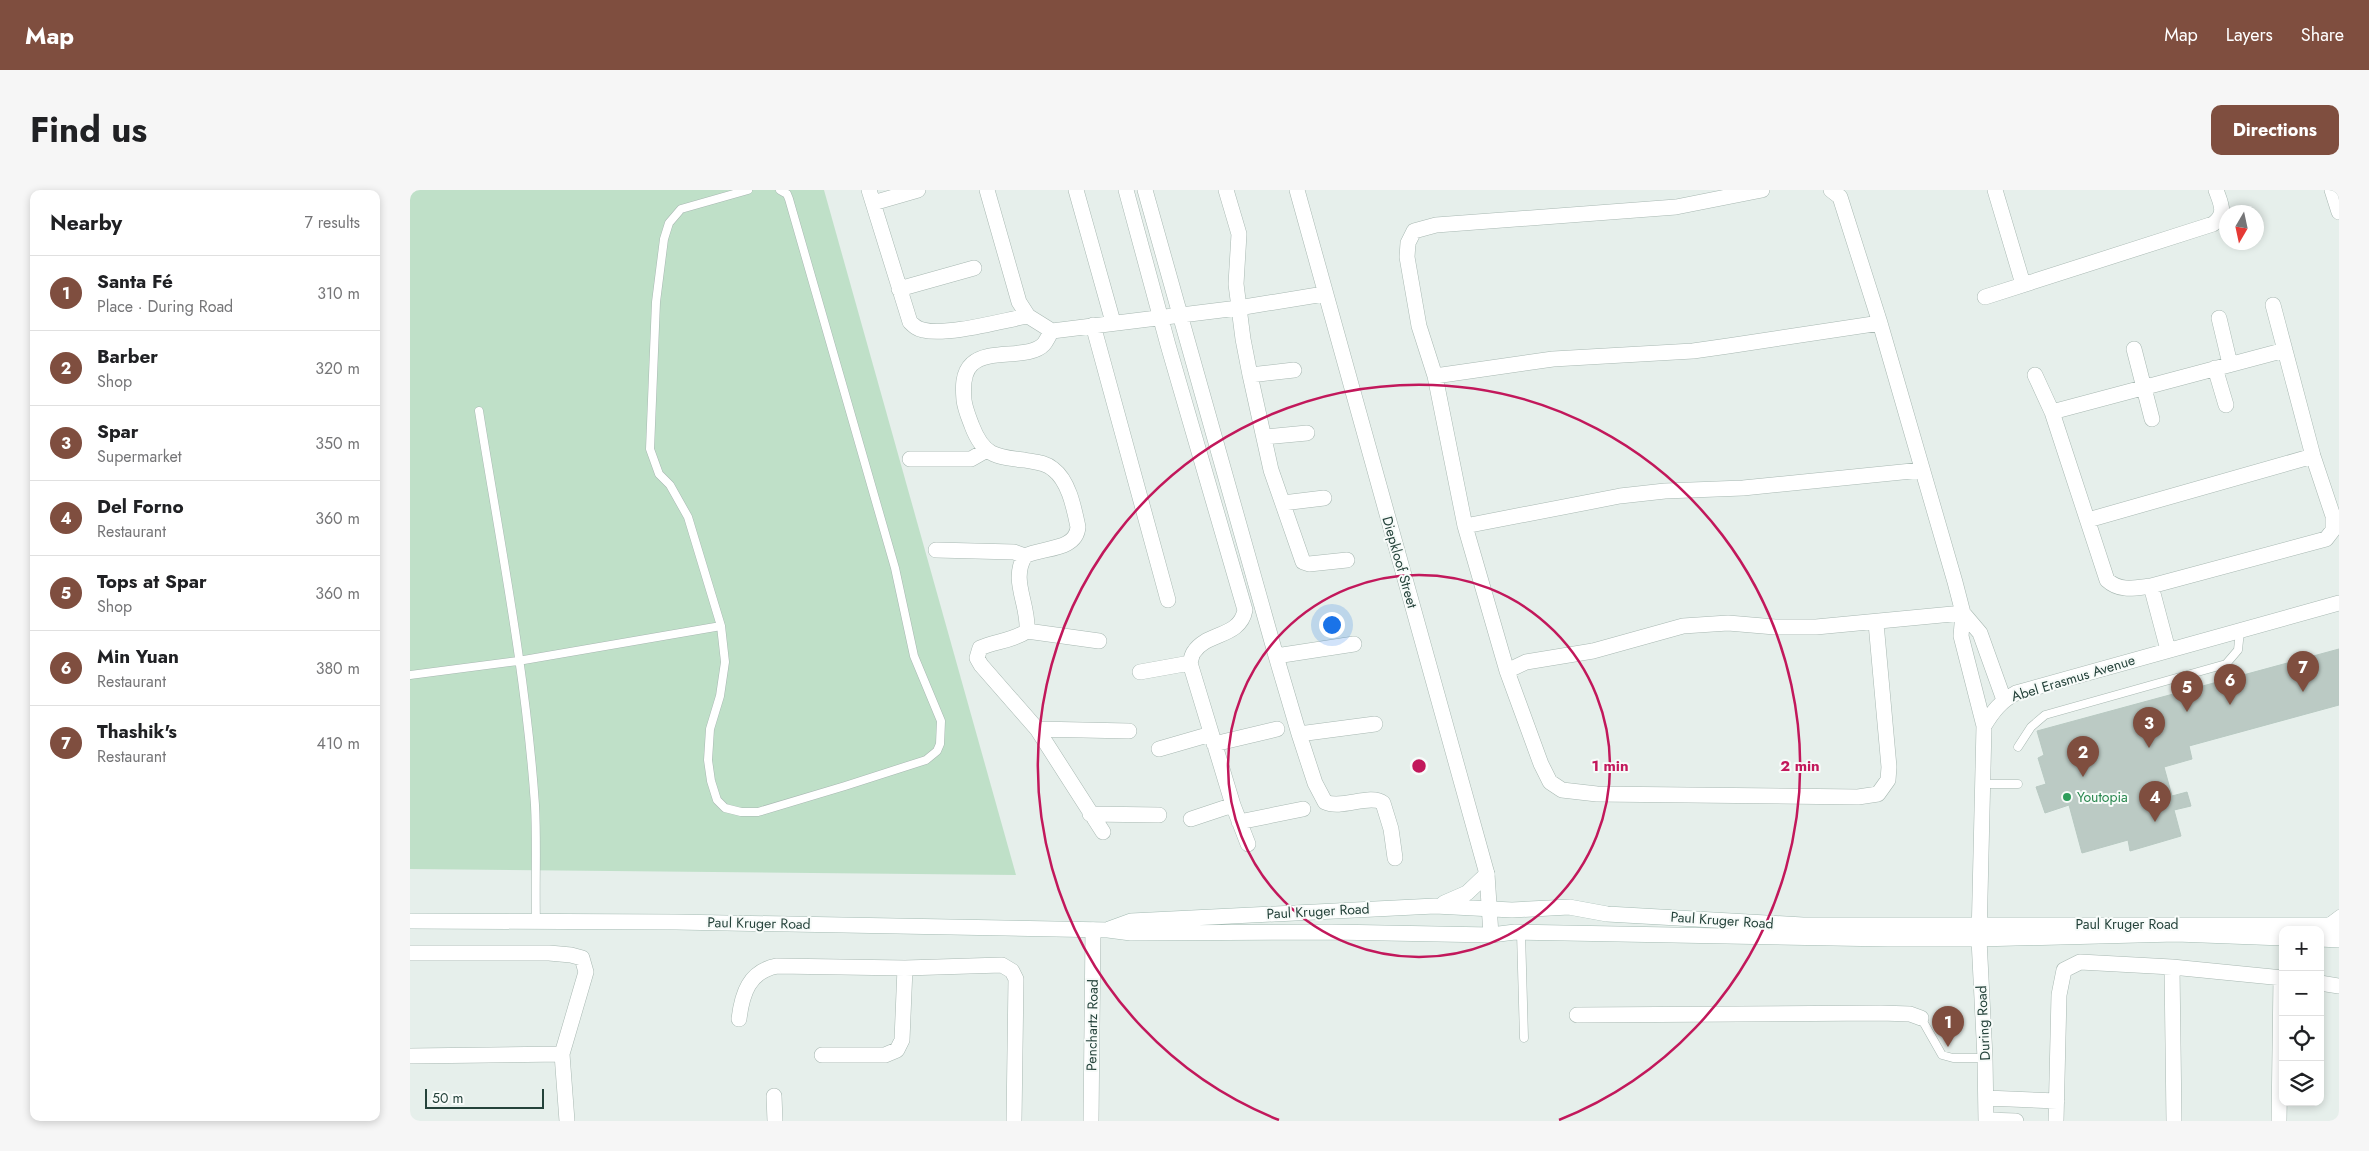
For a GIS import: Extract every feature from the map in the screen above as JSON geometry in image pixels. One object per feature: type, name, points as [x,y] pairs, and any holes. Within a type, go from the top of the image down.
[{"type":"street","points":[[918,190],[871,197],[910,322],[916,328],[924,331],[943,331],[1028,316]]},
{"type":"street","points":[[987,190],[1019,302],[1028,316],[1052,331],[1238,308],[1324,294]]},
{"type":"street","points":[[1076,190],[1114,322]]},
{"type":"street","points":[[1126,190],[1160,318],[1245,610],[1244,619],[1238,626],[1200,646],[1194,651],[1190,663],[1233,805],[1248,844]]},
{"type":"street","points":[[1145,190],[1298,734],[1314,783],[1325,802],[1338,805],[1373,800],[1382,803],[1391,830],[1395,858]]},
{"type":"street","points":[[1226,190],[1239,234],[1236,273],[1238,308],[1250,375],[1271,470],[1303,562],[1309,564],[1347,560]]},
{"type":"street","name":"Diepkloof Street","points":[[1297,190],[1324,294],[1487,874],[1491,935]]},
{"type":"street","points":[[1762,190],[1676,207],[1436,225],[1414,231],[1408,243],[1407,257],[1419,326],[1435,376],[1465,526],[1507,670],[1541,764],[1550,782],[1562,790],[1597,794],[1870,796],[1878,794],[1888,780],[1889,767],[1876,622]]},
{"type":"street","points":[[1831,190],[1840,197],[1880,323],[1963,613],[1961,636],[1984,726],[1979,933]]},
{"type":"street","points":[[1995,190],[2023,284]]},
{"type":"street","points":[[1985,297],[2213,224],[2220,219],[2223,212],[2216,190]]},
{"type":"street","points":[[2332,190],[2339,212]]},
{"type":"street","points":[[899,289],[974,268]]},
{"type":"street","points":[[2035,375],[2052,412],[2108,580],[2115,587],[2125,589],[2151,586],[2326,539],[2332,530],[2333,516],[2313,456],[2273,305]]},
{"type":"street","points":[[2219,318],[2226,405]]},
{"type":"street","points":[[1435,376],[1553,359],[1702,350],[1880,323]]},
{"type":"street","points":[[1093,325],[1168,600]]},
{"type":"street","points":[[1027,631],[1026,610],[1018,578],[1019,565],[1025,556],[1034,552],[1066,545],[1071,542],[1078,533],[1074,511],[1062,477],[1052,468],[1040,462],[996,456],[985,451],[977,438],[965,404],[963,388],[971,364],[983,358],[1037,349],[1044,344],[1052,331]]},
{"type":"street","points":[[2134,349],[2152,418]]},
{"type":"street","points":[[2052,412],[2285,350]]},
{"type":"street","points":[[1250,375],[1294,370]]},
{"type":"street","points":[[1264,437],[1307,433]]},
{"type":"street","points":[[910,459],[971,459],[985,451]]},
{"type":"street","points":[[2088,520],[2313,456]]},
{"type":"street","points":[[1465,526],[1629,495],[1665,491],[1743,488],[1922,470]]},
{"type":"street","points":[[1283,503],[1324,498]]},
{"type":"street","points":[[936,550],[1014,552],[1025,556]]},
{"type":"street","points":[[2151,586],[2168,650]]},
{"type":"street","name":"Abel Erasmus Avenue","points":[[1984,726],[1992,712],[2004,700],[2016,693],[2339,603]]},
{"type":"street","points":[[1507,670],[1526,662],[1592,651],[1682,626],[1728,623],[1775,627],[1816,627],[1963,613]]},
{"type":"street","points":[[1963,613],[1980,633],[2004,700]]},
{"type":"street","points":[[1099,642],[1027,631],[1013,639],[995,642],[980,648],[977,658],[980,665],[1037,729],[1103,832]]},
{"type":"street","points":[[1276,656],[1354,644]]},
{"type":"street","points":[[1140,672],[1190,663]]},
{"type":"street","points":[[1298,734],[1375,724]]},
{"type":"street","points":[[1037,729],[1129,731]]},
{"type":"street","points":[[1159,749],[1277,729]]},
{"type":"street","points":[[1191,819],[1233,805]]},
{"type":"street","points":[[1240,822],[1303,809]]},
{"type":"street","points":[[1090,814],[1158,815]]},
{"type":"street","points":[[1435,906],[1468,893],[1487,874]]},
{"type":"street","name":"Paul Kruger Road","points":[[1100,930],[1131,921],[1435,906],[1490,907],[1512,910],[1569,907],[1607,914],[1979,933],[2051,924],[2279,931]]},
{"type":"street","name":"Paul Kruger Road","points":[[410,921],[536,923],[676,922],[1100,930],[1131,934],[1306,932],[1491,935],[1521,933],[1979,933],[2176,934],[2279,938]]},
{"type":"street","name":"Paul Kruger Road","points":[[2324,931],[2339,925]]},
{"type":"street","name":"Penchartz Road","points":[[1091,1121],[1100,930]]},
{"type":"street","name":"During Road","points":[[1979,933],[1986,1121]]},
{"type":"street","name":"Paul Kruger Road","points":[[2324,933],[2339,940]]},
{"type":"street","points":[[410,953],[549,953],[582,958],[586,972],[562,1054],[567,1121]]},
{"type":"street","points":[[2056,1121],[2059,995],[2064,970],[2080,962],[2172,967],[2279,978]]},
{"type":"street","points":[[739,1019],[746,986],[758,973],[766,968],[777,966],[905,968],[1002,965],[1015,974],[1014,1121]]},
{"type":"street","points":[[2172,967],[2174,1121]]},
{"type":"street","points":[[822,1055],[885,1056],[897,1050],[902,1040],[905,968]]},
{"type":"street","points":[[2324,984],[2339,986]]},
{"type":"street","points":[[1577,1015],[1910,1014],[1921,1018]]},
{"type":"street","points":[[2279,1121],[2281,1016]]},
{"type":"street","points":[[410,1056],[562,1054]]},
{"type":"street","points":[[774,1096],[775,1121]]},
{"type":"street","points":[[1986,1098],[2057,1101]]},
{"type":"street","points":[[1986,1121],[2016,1121]]},
{"type":"lane","points":[[748,190],[681,209],[669,223],[664,238],[656,302],[650,449],[659,474],[670,485],[688,517],[721,626],[724,662],[720,696],[710,729],[708,760],[711,781],[717,800],[726,808],[740,812],[758,812],[926,760],[937,751],[940,744],[941,722],[914,656],[896,568],[789,199],[787,194],[780,190]]},
{"type":"lane","points":[[479,411],[518,661],[535,807],[536,923]]},
{"type":"lane","points":[[410,674],[518,661],[721,626]]},
{"type":"lane","points":[[2018,747],[2031,727],[2044,715],[2226,664],[2238,650],[2240,630]]},
{"type":"lane","points":[[1983,784],[2018,784]]},
{"type":"lane","points":[[2324,930],[2339,914]]},
{"type":"lane","points":[[1521,933],[1524,1038]]},
{"type":"lane","points":[[1921,1018],[1942,1055],[1953,1058],[1985,1058]]},
{"type":"green space","points":[[410,190],[824,190],[1016,875],[410,869]]},
{"type":"building","points":[[2339,649],[2339,705],[2189,746],[2192,759],[2164,767],[2172,796],[2187,792],[2191,806],[2174,810],[2181,836],[2130,851],[2128,840],[2082,853],[2069,805],[2045,813],[2036,787],[2046,784],[2038,758],[2044,755],[2037,731]]},
{"type":"place","name":"Thashik's","points":[[2303,692]]},
{"type":"place","name":"Min Yuan","points":[[2230,705]]},
{"type":"place","name":"Tops at Spar","points":[[2187,712]]},
{"type":"place","name":"Spar","points":[[2149,748]]},
{"type":"place","name":"Barber","points":[[2083,777]]},
{"type":"place","name":"Youtopia","points":[[2067,797]]},
{"type":"place","name":"Del Forno","points":[[2155,822]]},
{"type":"place","name":"Santa Fé","points":[[1948,1047]]}]
